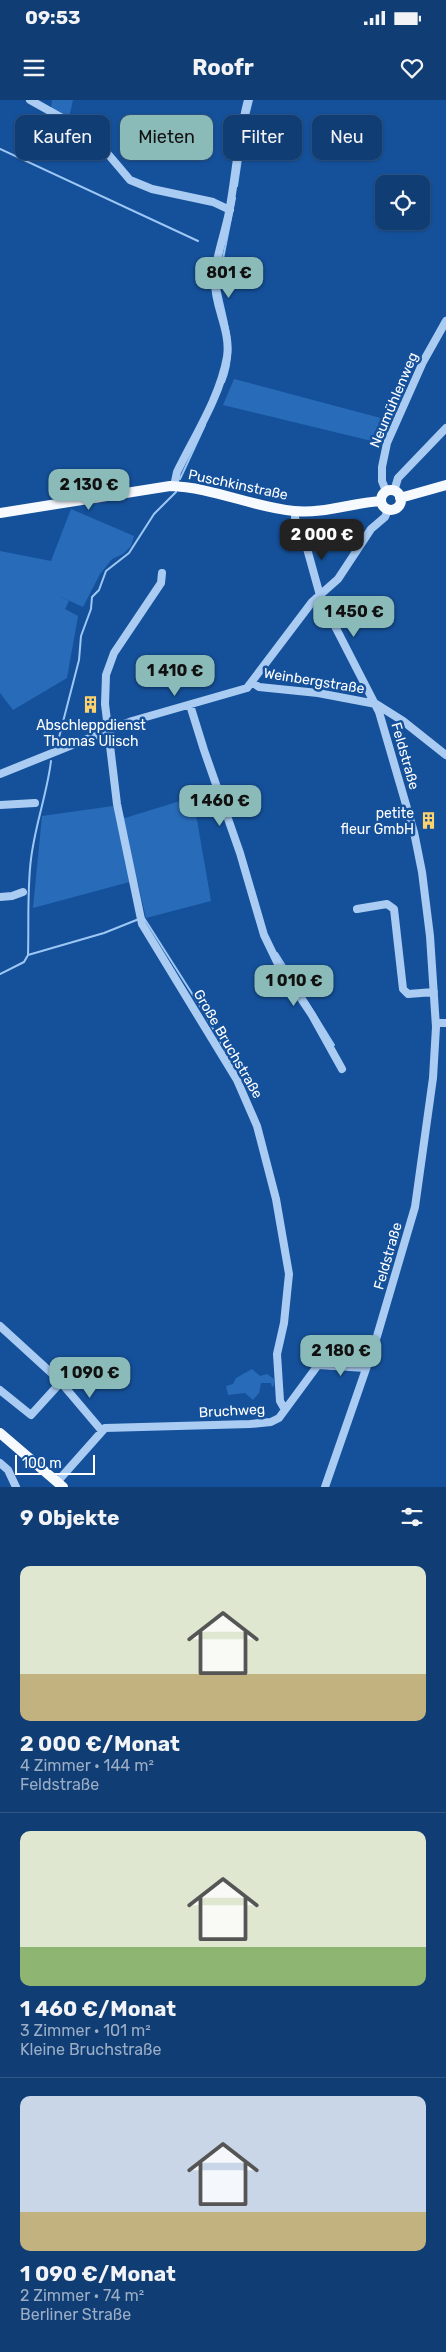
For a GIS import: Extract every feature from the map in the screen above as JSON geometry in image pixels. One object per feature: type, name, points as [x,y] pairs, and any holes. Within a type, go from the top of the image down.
[{"type":"main road","points":[[394,493],[398,507],[388,510],[383,507],[382,495],[394,493],[446,485]]},
{"type":"main road","name":"Puschkinstraße","points":[[0,513],[177,486],[295,511],[317,511],[381,501]]},
{"type":"main road","points":[[0,1433],[60,1485]]},
{"type":"street","points":[[30,100],[91,134],[130,180],[152,189],[213,202],[230,210]]},
{"type":"street","points":[[177,486],[177,472],[221,380],[226,358],[226,331],[217,297],[215,278],[230,210],[240,135],[248,100]]},
{"type":"street","name":"Neumühlenweg","points":[[394,493],[381,475],[385,449],[419,371],[446,321]]},
{"type":"street","points":[[394,493],[396,480],[446,428]]},
{"type":"street","points":[[0,774],[108,730],[245,689],[253,683],[320,595],[338,579],[371,529],[385,517],[388,510]]},
{"type":"street","name":"Feldstraße","points":[[295,511],[295,518],[303,535],[320,595],[376,704],[414,832],[421,865],[430,936],[436,1023],[433,1078],[415,1207],[366,1368],[325,1487]]},
{"type":"street","name":"Große Bruchstraße","points":[[162,573],[161,583],[114,653],[108,668],[104,694],[117,804],[140,919],[151,942],[206,1026],[237,1080],[256,1126],[276,1200],[289,1274],[285,1314],[277,1354],[280,1401],[284,1408]]},
{"type":"street","name":"Weinbergstraße","points":[[253,683],[259,687],[318,693],[376,704],[403,721],[446,755]]},
{"type":"street","points":[[190,705],[240,853],[267,944],[312,1015],[342,1069]]},
{"type":"street","points":[[0,805],[35,803]]},
{"type":"street","points":[[0,897],[12,896],[23,892]]},
{"type":"street","points":[[357,909],[387,904],[394,909],[403,989],[408,994],[434,992]]},
{"type":"street","points":[[436,1023],[446,1023]]},
{"type":"street","points":[[0,1326],[61,1382],[102,1431],[60,1485]]},
{"type":"street","name":"Bruchweg","points":[[102,1431],[113,1427],[264,1423],[277,1420],[314,1368],[320,1364],[366,1368]]},
{"type":"street","points":[[0,1390],[31,1415],[61,1382]]},
{"type":"street","points":[[0,1463],[8,1470],[16,1487]]},
{"type":"shaded area","points":[[52,100],[73,100],[70,115],[64,115],[51,108]]},
{"type":"shaded area","points":[[234,379],[388,420],[380,443],[223,405]]},
{"type":"shaded area","points":[[71,509],[134,536],[131,546],[123,554],[112,559],[100,574],[83,607],[57,595],[69,601],[65,609],[78,616],[67,678],[13,710],[0,693],[0,551],[51,561]]},
{"type":"shaded area","points":[[193,797],[211,901],[146,918],[137,880],[33,908],[42,816],[113,806],[125,818]]},
{"type":"shaded area","points":[[252,1369],[260,1376],[267,1374],[274,1379],[274,1386],[272,1387],[271,1383],[261,1383],[259,1393],[253,1400],[245,1393],[228,1395],[226,1386],[233,1384],[236,1378]]},
{"type":"waterway","points":[[248,115],[252,100]]},
{"type":"waterway","points":[[0,149],[198,241]]},
{"type":"waterway","points":[[237,186],[241,160]]},
{"type":"waterway","points":[[219,279],[235,198]]},
{"type":"waterway","points":[[219,287],[230,346],[228,370],[224,382]]},
{"type":"waterway","points":[[180,479],[205,425]]},
{"type":"waterway","points":[[57,745],[79,660],[81,636],[91,609],[92,597],[99,590],[106,571],[129,553],[154,514],[176,492]]},
{"type":"waterway","points":[[0,974],[24,962],[28,955],[31,859],[51,761]]},
{"type":"waterway","points":[[144,918],[205,1014],[236,1070]]},
{"type":"waterway","points":[[28,955],[104,933],[139,919]]},
{"type":"waterway","points":[[277,953],[334,1045]]},
{"type":"place","name":"Abschleppdienst Thomas Ulisch","points":[[91,705]]},
{"type":"place","name":"petite fleur GmbH","points":[[428,821]]}]
